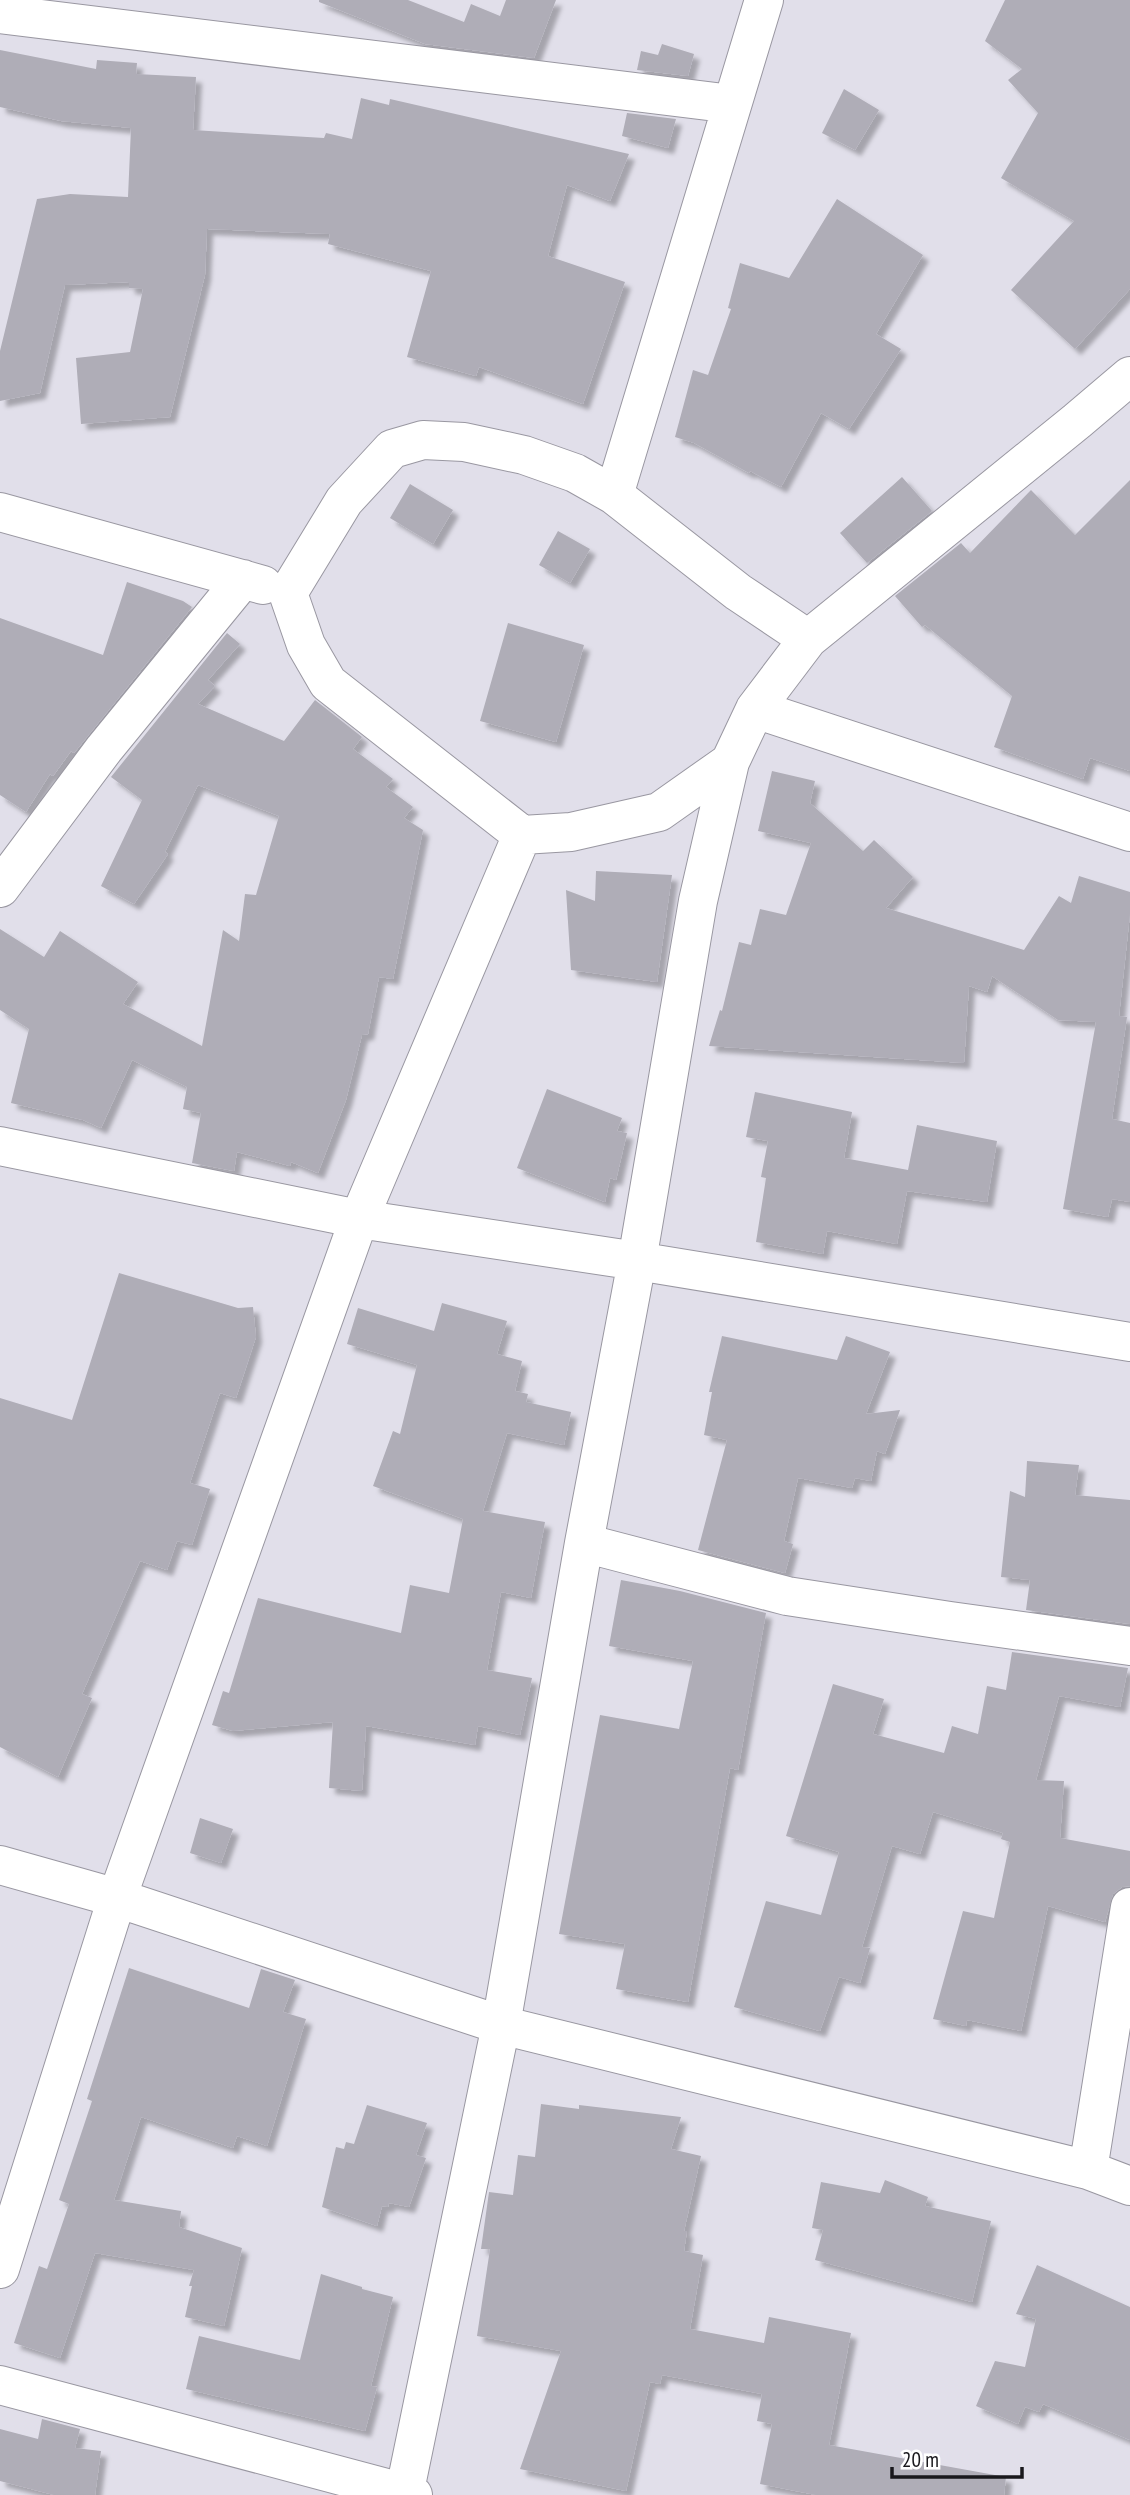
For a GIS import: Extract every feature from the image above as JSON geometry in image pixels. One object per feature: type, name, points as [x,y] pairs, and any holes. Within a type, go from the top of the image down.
[{"type":"street","points":[[614,495],[764,0]]},
{"type":"street","points":[[0,14],[732,103]]},
{"type":"street","points":[[0,2385],[407,2494],[501,2025],[698,901],[730,762],[755,709],[808,639],[1130,376]]},
{"type":"street","points":[[288,593],[344,501],[392,449],[423,440],[464,442],[524,456],[562,469],[614,495],[738,592],[808,639]]},
{"type":"street","points":[[0,512],[288,593]]},
{"type":"street","points":[[0,887],[104,749],[243,579]]},
{"type":"street","points":[[288,593],[306,645],[328,683],[522,835],[571,832],[659,812],[730,762]]},
{"type":"street","points":[[755,709],[1130,832]]},
{"type":"street","points":[[0,2269],[117,1898],[359,1219],[522,835]]},
{"type":"street","points":[[0,1146],[359,1219],[637,1261],[1130,1342]]},
{"type":"street","points":[[584,1544],[787,1596],[1130,1646]]},
{"type":"street","points":[[0,1865],[117,1898],[501,2025],[1088,2170],[1130,2186]]},
{"type":"street","points":[[1088,2170],[1130,1907]]},
{"type":"building","points":[[319,0],[408,0],[464,22],[471,4],[500,16],[506,0],[556,0],[534,58],[425,44]]},
{"type":"building","points":[[1005,0],[1130,0],[1130,289],[1075,349],[1011,290],[1074,221],[1001,178],[1038,113],[1008,80],[1022,69],[985,41]]},
{"type":"building","points":[[662,44],[694,54],[688,76],[637,70],[641,51],[658,55]]},
{"type":"building","points":[[0,50],[96,69],[97,60],[137,63],[136,74],[196,77],[193,130],[324,138],[326,133],[352,139],[361,98],[389,105],[390,99],[629,154],[610,201],[567,185],[548,256],[625,282],[583,404],[479,367],[476,376],[407,357],[431,271],[328,244],[330,234],[207,229],[205,275],[170,417],[81,424],[76,358],[130,352],[143,289],[129,288],[129,282],[65,285],[40,393],[0,401],[0,351],[37,199],[70,194],[128,197],[131,128],[61,121],[0,107]]},
{"type":"building","points":[[844,89],[879,110],[855,150],[822,133]]},
{"type":"building","points":[[627,113],[676,119],[668,148],[622,136]]},
{"type":"building","points":[[837,199],[923,255],[876,334],[901,349],[849,429],[821,413],[781,487],[694,443],[675,437],[693,370],[708,375],[731,309],[728,308],[740,263],[789,278]]},
{"type":"building","points":[[902,477],[932,511],[867,563],[840,533]]},
{"type":"building","points":[[1130,480],[1130,771],[1090,758],[1083,779],[994,747],[1012,696],[925,625],[922,627],[895,596],[961,543],[970,553],[1031,490],[1075,535]]},
{"type":"building","points":[[410,484],[453,510],[433,544],[390,518]]},
{"type":"building","points":[[558,531],[590,549],[570,583],[539,565]]},
{"type":"building","points":[[127,582],[183,601],[192,607],[74,753],[71,751],[53,776],[50,774],[26,812],[0,795],[0,618],[103,655]]},
{"type":"building","points":[[508,623],[584,645],[556,742],[480,721]]},
{"type":"building","points":[[227,633],[240,644],[208,680],[215,686],[198,704],[284,741],[315,700],[362,737],[353,749],[393,779],[386,787],[413,807],[404,818],[423,830],[393,979],[379,977],[368,1034],[362,1035],[346,1100],[318,1173],[291,1162],[290,1166],[237,1152],[234,1171],[192,1163],[201,1113],[183,1109],[187,1087],[132,1060],[101,1128],[83,1120],[11,1103],[29,1029],[0,1010],[0,929],[44,957],[60,931],[138,982],[123,1004],[202,1046],[223,930],[239,941],[245,894],[256,895],[279,816],[198,785],[165,852],[168,854],[134,904],[101,886],[142,800],[111,777]]},
{"type":"building","points":[[772,771],[815,781],[810,803],[863,851],[874,840],[913,877],[886,908],[1024,950],[1059,896],[1071,903],[1079,876],[1130,892],[1119,1016],[1127,1017],[1112,1119],[1130,1123],[1130,1202],[1112,1199],[1108,1217],[1063,1209],[1096,1022],[1058,1020],[992,976],[987,992],[969,986],[964,1063],[709,1046],[720,1010],[722,1011],[739,942],[751,945],[760,909],[786,915],[811,843],[758,831]]},
{"type":"building","points":[[596,871],[672,875],[657,982],[571,970],[566,890],[595,901]]},
{"type":"building","points":[[547,1089],[622,1118],[617,1131],[627,1133],[616,1180],[610,1178],[605,1202],[517,1168]]},
{"type":"building","points":[[755,1092],[852,1112],[844,1158],[908,1170],[917,1125],[997,1141],[987,1202],[907,1191],[897,1244],[827,1231],[823,1254],[756,1242],[766,1178],[761,1177],[768,1141],[746,1137]]},
{"type":"building","points":[[119,1273],[238,1308],[253,1307],[256,1337],[236,1398],[220,1393],[190,1483],[210,1489],[192,1545],[177,1541],[167,1570],[140,1561],[82,1694],[92,1698],[58,1777],[0,1747],[0,1398],[72,1420]]},
{"type":"building","points":[[442,1303],[507,1321],[497,1354],[522,1361],[515,1391],[528,1394],[526,1402],[571,1412],[564,1445],[507,1433],[483,1511],[545,1522],[531,1598],[501,1592],[487,1670],[532,1678],[520,1735],[478,1726],[475,1745],[366,1726],[362,1791],[329,1788],[333,1722],[233,1731],[212,1725],[223,1691],[229,1693],[258,1598],[401,1633],[410,1585],[449,1593],[463,1519],[373,1486],[393,1431],[400,1434],[417,1365],[347,1344],[358,1308],[434,1331]]},
{"type":"building","points":[[722,1336],[837,1360],[846,1336],[890,1352],[866,1414],[900,1410],[885,1454],[877,1451],[871,1481],[855,1478],[852,1488],[798,1478],[784,1541],[793,1544],[785,1573],[698,1550],[727,1440],[704,1435],[712,1392],[709,1392]]},
{"type":"building","points":[[1027,1461],[1079,1465],[1075,1495],[1130,1500],[1130,1624],[1026,1610],[1030,1580],[1001,1577],[1010,1491],[1025,1497]]},
{"type":"building","points":[[621,1580],[680,1591],[766,1613],[738,1770],[730,1768],[688,2002],[616,1989],[625,1944],[559,1934],[600,1715],[679,1729],[693,1661],[609,1646]]},
{"type":"building","points":[[1012,1652],[1128,1668],[1120,1707],[1059,1696],[1036,1780],[1064,1781],[1060,1838],[1130,1851],[1130,1886],[1122,1887],[1113,1894],[1105,1922],[1048,1906],[1021,2031],[967,2020],[966,2026],[933,2019],[963,1911],[994,1918],[1010,1842],[1001,1839],[1003,1833],[933,1812],[920,1854],[892,1846],[862,1947],[870,1948],[860,1983],[839,1977],[820,2031],[734,2007],[766,1901],[821,1915],[839,1852],[786,1836],[833,1684],[884,1699],[873,1734],[944,1753],[952,1726],[978,1734],[987,1686],[1006,1690]]},
{"type":"building","points":[[200,1818],[233,1829],[221,1863],[190,1853]]},
{"type":"building","points":[[129,1968],[249,2008],[261,1969],[295,1980],[283,2012],[306,2019],[267,2146],[237,2136],[233,2148],[141,2117],[114,2200],[181,2211],[179,2227],[242,2248],[224,2326],[185,2317],[194,2270],[95,2253],[60,2358],[14,2343],[39,2266],[47,2269],[69,2204],[59,2200],[92,2101],[87,2099]]},
{"type":"building","points":[[541,2104],[579,2109],[579,2105],[681,2117],[671,2149],[701,2156],[684,2231],[687,2231],[684,2251],[703,2255],[690,2329],[764,2343],[769,2317],[851,2333],[829,2445],[1006,2477],[1004,2495],[816,2495],[760,2484],[772,2424],[757,2421],[762,2394],[662,2375],[660,2384],[650,2382],[626,2491],[520,2469],[561,2351],[477,2336],[490,2249],[481,2249],[489,2192],[513,2195],[518,2155],[535,2157]]},
{"type":"building","points":[[367,2105],[427,2123],[416,2155],[426,2158],[409,2207],[389,2203],[388,2207],[382,2206],[377,2226],[322,2207],[336,2147],[344,2149],[346,2142],[354,2144]]},
{"type":"building","points":[[885,2180],[928,2197],[925,2206],[991,2221],[972,2302],[815,2260],[823,2230],[812,2228],[821,2182],[880,2193]]},
{"type":"building","points":[[1037,2265],[1130,2307],[1130,2440],[1043,2404],[1039,2412],[1025,2407],[1018,2424],[976,2406],[995,2361],[1025,2367],[1036,2319],[1016,2314]]},
{"type":"building","points":[[321,2274],[393,2297],[371,2386],[377,2387],[365,2431],[186,2389],[199,2336],[300,2360]]},
{"type":"building","points":[[42,2419],[80,2429],[75,2448],[101,2451],[95,2495],[54,2495],[0,2481],[0,2429],[38,2439]]}]
